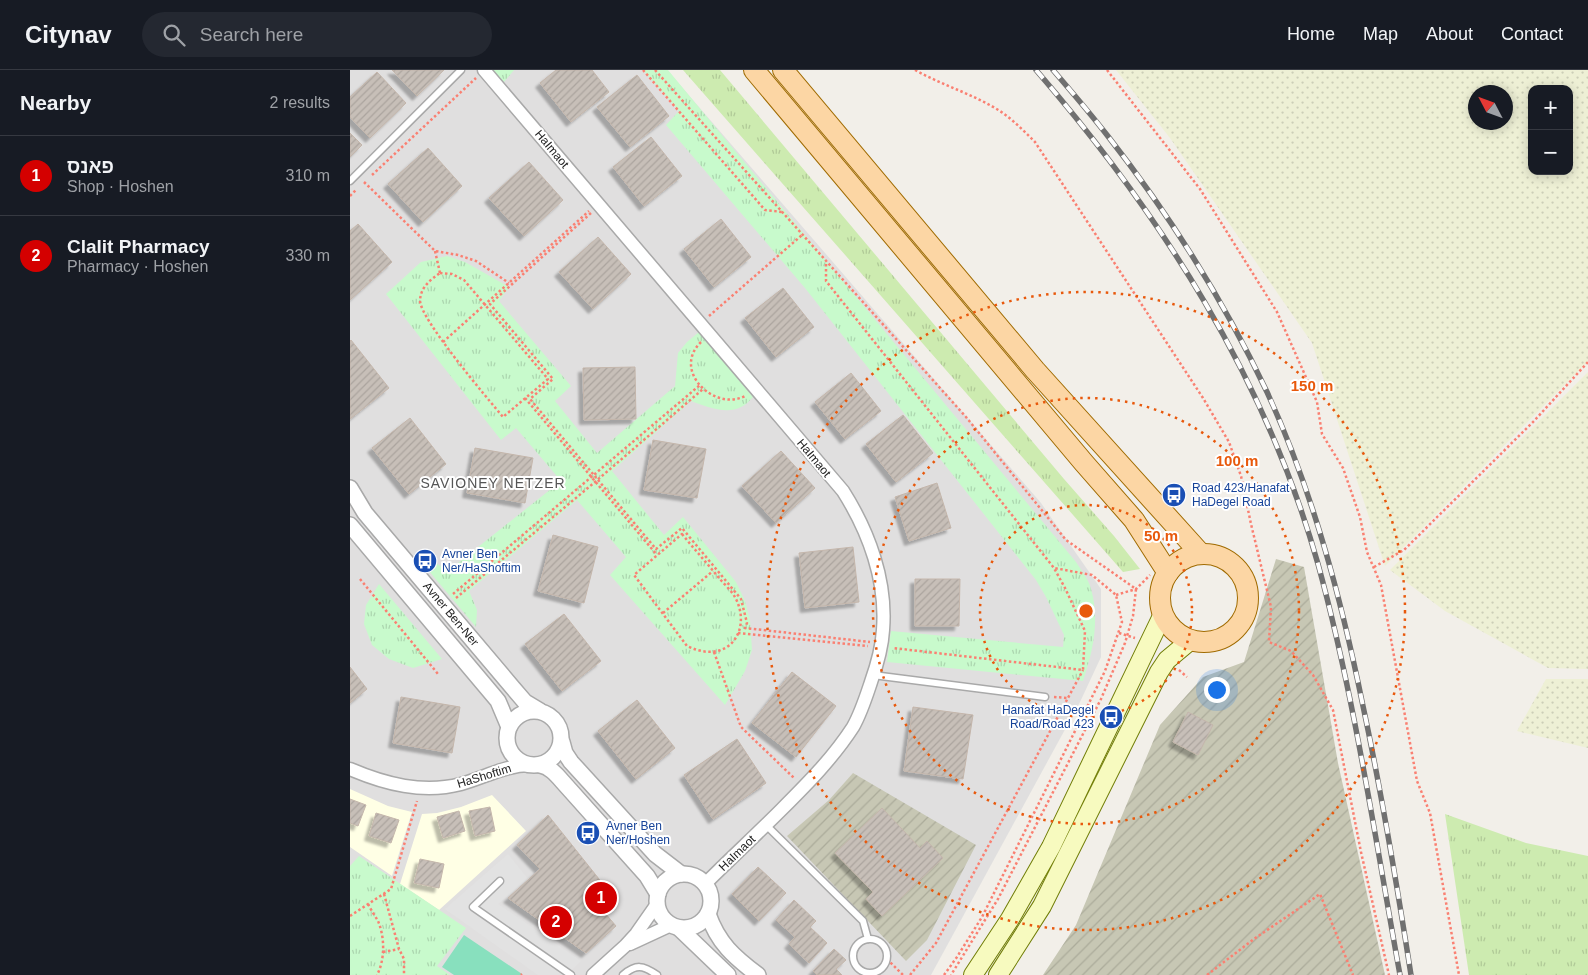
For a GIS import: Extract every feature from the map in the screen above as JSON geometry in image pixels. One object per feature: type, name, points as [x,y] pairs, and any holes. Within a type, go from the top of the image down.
[{"type":"main road","points":[[754,70],[1134,520],[1168,573]]},
{"type":"main road","points":[[783,70],[1035,370],[1200,554]]},
{"type":"main road","points":[[1200,554],[1218,556],[1234,566],[1245,581],[1248,590],[1247,607],[1240,623],[1228,635],[1210,642],[1191,640],[1179,634],[1163,614],[1161,604],[1163,583],[1168,573],[1182,560],[1200,554]]},
{"type":"main road","points":[[973,975],[1010,919],[1051,847],[1163,614]]},
{"type":"main road","points":[[998,975],[1042,906],[1159,672],[1167,660],[1191,640]]},
{"type":"street","name":"HaImaot","points":[[481,73],[599,204],[843,491],[865,529],[874,552],[883,604],[883,630],[873,675],[865,701],[854,726],[838,749],[804,788],[705,884]]},
{"type":"street","name":"Avner Ben-Ner","points":[[350,488],[366,513],[513,688],[525,702],[540,711]]},
{"type":"street","name":"Avner Ben-Ner","points":[[350,525],[498,701],[509,727]]},
{"type":"street","points":[[681,874],[656,854],[571,762],[565,753],[560,727],[555,719],[540,711],[530,710],[514,719],[507,735],[507,744],[510,752],[523,763],[536,765],[553,772],[562,781],[647,876],[662,916],[728,975]]},
{"type":"street","points":[[536,765],[548,762],[554,757],[562,742]]},
{"type":"street","name":"HaShoftim","points":[[350,769],[402,786],[440,788],[460,784],[504,768],[519,765],[536,765]]},
{"type":"street","points":[[593,975],[636,934],[666,880],[681,874],[694,876],[705,884],[711,898],[708,914],[702,921],[695,926],[687,928],[675,926],[625,946]]},
{"type":"street","points":[[708,914],[712,928],[722,944],[758,975]]},
{"type":"lane","points":[[350,181],[461,70]]},
{"type":"lane","points":[[873,675],[1045,697]]},
{"type":"lane","points":[[766,825],[863,921],[868,939]]},
{"type":"lane","points":[[500,881],[473,907],[571,975]]},
{"type":"lane","points":[[873,939],[883,944],[887,959],[882,968],[866,972],[857,966],[854,961],[855,949],[862,941],[873,939]]},
{"type":"lane","points":[[623,975],[631,968],[639,966],[657,975]]},
{"type":"path","points":[[643,70],[765,210],[781,211],[827,265],[826,281],[1054,568],[1084,631],[1083,670],[936,943],[910,975]]},
{"type":"path","points":[[656,70],[966,417],[1066,540],[1136,589],[1133,616],[1125,643],[1101,699],[998,899],[950,975]]},
{"type":"path","points":[[915,70],[974,97],[1003,113],[1035,142],[1203,398],[1229,442],[1241,476],[1271,607],[1269,642],[1291,651],[1313,675],[1333,710],[1361,852],[1389,975]]},
{"type":"path","points":[[1107,70],[1200,189],[1277,312],[1318,402],[1322,434],[1343,468],[1360,517],[1367,552],[1381,584],[1417,781],[1430,813],[1459,975]]},
{"type":"path","points":[[371,176],[481,73]]},
{"type":"path","points":[[364,182],[435,251],[440,273]]},
{"type":"path","points":[[350,196],[357,189]]},
{"type":"path","points":[[444,342],[599,204]]},
{"type":"path","points":[[599,204],[490,304],[553,379],[530,399],[657,556]]},
{"type":"path","points":[[700,323],[802,235]]},
{"type":"path","points":[[435,251],[458,254],[476,261],[509,284]]},
{"type":"path","points":[[440,273],[452,274],[464,280],[486,304],[548,378],[503,417],[444,342],[426,317],[420,302],[426,285],[440,273]]},
{"type":"path","points":[[709,334],[698,345],[691,356],[690,367],[700,386],[706,392],[717,397],[732,400],[742,398],[757,390]]},
{"type":"path","points":[[1374,568],[1404,550],[1534,421],[1588,362]]},
{"type":"path","points":[[443,605],[700,386]]},
{"type":"path","points":[[443,605],[597,481],[703,389]]},
{"type":"path","points":[[525,398],[593,476]]},
{"type":"path","points":[[597,481],[656,549],[682,528],[741,599],[747,623],[745,628],[1083,670]]},
{"type":"path","points":[[682,534],[736,598],[742,626],[728,646],[714,652],[698,651],[687,646],[634,575],[657,556],[682,534]]},
{"type":"path","points":[[944,975],[982,917],[1105,671],[1122,622],[1116,595],[1092,575],[1054,568]]},
{"type":"path","points":[[663,613],[713,571]]},
{"type":"path","points":[[360,579],[438,674]]},
{"type":"path","points":[[738,632],[881,645]]},
{"type":"path","points":[[714,652],[742,727],[804,788]]},
{"type":"path","points":[[350,916],[391,889],[421,788]]},
{"type":"path","points":[[384,894],[399,949],[404,959],[404,975]]},
{"type":"path","points":[[1207,975],[1254,939],[1320,894],[1353,975]]},
{"type":"path","points":[[368,904],[378,922],[381,934],[383,952],[380,970],[377,975]]},
{"type":"path","points":[[383,952],[399,949]]},
{"type":"path","points":[[887,959],[903,975]]},
{"type":"shaded area","points":[[350,70],[667,70],[1041,503],[1101,589],[1101,657],[1080,702],[931,975],[350,975]]},
{"type":"shaded area","points":[[1116,70],[1588,70],[1588,361],[1385,566],[1312,343],[1170,138]]},
{"type":"shaded area","points":[[1588,372],[1588,669],[1548,668],[1445,611],[1390,570]]},
{"type":"shaded area","points":[[1276,559],[1304,567],[1338,763],[1385,975],[1043,975],[1076,925],[1160,725],[1203,677],[1244,662]]},
{"type":"shaded area","points":[[1546,679],[1588,679],[1588,748],[1517,731]]},
{"type":"shaded area","points":[[853,773],[976,845],[927,940],[906,961],[787,836],[829,800]]},
{"type":"shaded area","points":[[350,789],[388,806],[412,812],[392,876],[350,847]]},
{"type":"shaded area","points":[[492,795],[526,831],[439,910],[400,884],[422,814],[437,813],[461,807]]},
{"type":"shaded area","points":[[508,854],[528,879],[498,904],[581,961],[567,975],[538,975],[445,909]]},
{"type":"green space","points":[[493,70],[514,70],[504,82]]},
{"type":"green space","points":[[643,70],[668,70],[1076,562],[1090,586],[1095,612],[1092,647],[1083,681],[887,662],[891,631],[1063,647],[1064,635],[1036,580],[805,288],[666,125],[679,111]]},
{"type":"green space","points":[[683,70],[720,70],[1140,569],[1123,572]]},
{"type":"green space","points":[[447,256],[465,262],[509,287],[499,301],[571,386],[555,401],[597,453],[675,386],[678,353],[699,332],[753,397],[743,406],[729,410],[716,409],[691,401],[612,471],[664,535],[683,517],[736,582],[745,601],[750,620],[752,650],[745,671],[725,705],[610,575],[626,557],[577,500],[469,591],[477,610],[476,627],[418,558],[436,563],[448,571],[561,481],[516,428],[501,440],[386,294],[421,262]]},
{"type":"green space","points":[[379,584],[442,659],[413,668],[389,659],[372,645],[364,624],[366,605]]},
{"type":"green space","points":[[1445,814],[1526,843],[1588,856],[1588,975],[1469,975]]},
{"type":"green space","points":[[359,856],[466,928],[437,966],[450,975],[350,975],[350,866]]},
{"type":"green space","points":[[464,935],[522,974],[454,975],[442,967]]},
{"type":"building","points":[[392,70],[444,70],[417,96]]},
{"type":"building","points":[[556,70],[592,70],[609,92],[571,122],[540,83]]},
{"type":"building","points":[[377,72],[406,103],[370,138],[350,117],[350,97]]},
{"type":"building","points":[[637,75],[669,116],[630,147],[597,107]]},
{"type":"building","points":[[350,133],[362,145],[350,157]]},
{"type":"building","points":[[651,137],[682,176],[644,206],[613,167]]},
{"type":"building","points":[[428,148],[462,186],[423,222],[388,184]]},
{"type":"building","points":[[529,162],[563,200],[524,236],[489,198]]},
{"type":"building","points":[[721,219],[751,257],[714,287],[684,249]]},
{"type":"building","points":[[358,224],[392,262],[350,300],[350,231]]},
{"type":"building","points":[[598,237],[631,274],[593,309],[559,272]]},
{"type":"building","points":[[783,288],[814,327],[776,357],[745,318]]},
{"type":"building","points":[[350,341],[389,388],[350,419]]},
{"type":"building","points":[[635,367],[636,419],[584,420],[583,368]]},
{"type":"building","points":[[851,373],[881,411],[845,439],[815,402]]},
{"type":"building","points":[[903,415],[933,453],[896,482],[866,444]]},
{"type":"building","points":[[410,418],[446,464],[409,494],[372,448]]},
{"type":"building","points":[[653,440],[706,449],[697,498],[644,490]]},
{"type":"building","points":[[475,448],[533,458],[525,503],[467,493]]},
{"type":"building","points":[[781,451],[815,488],[776,523],[742,486]]},
{"type":"building","points":[[937,483],[951,528],[909,541],[895,497]]},
{"type":"building","points":[[553,535],[598,547],[584,603],[538,591]]},
{"type":"building","points":[[853,547],[859,602],[805,608],[799,553]]},
{"type":"building","points":[[915,579],[960,579],[959,626],[915,626]]},
{"type":"building","points":[[564,614],[601,661],[562,691],[525,644]]},
{"type":"building","points":[[350,667],[367,689],[350,703]]},
{"type":"building","points":[[792,672],[836,706],[796,757],[752,723]]},
{"type":"building","points":[[401,697],[460,707],[452,753],[393,743]]},
{"type":"building","points":[[637,700],[675,748],[636,779],[598,731]]},
{"type":"building","points":[[913,707],[973,715],[963,779],[904,771]]},
{"type":"building","points":[[1188,712],[1213,725],[1198,755],[1173,742]]},
{"type":"building","points":[[737,739],[766,783],[713,819],[684,775]]},
{"type":"building","points":[[350,799],[366,805],[358,826],[350,823]]},
{"type":"building","points":[[490,807],[495,831],[475,836],[469,811]]},
{"type":"building","points":[[882,808],[920,848],[927,841],[943,858],[882,916],[866,899],[873,892],[835,853]]},
{"type":"building","points":[[459,811],[465,831],[443,838],[437,817]]},
{"type":"building","points":[[376,813],[399,820],[391,843],[369,836]]},
{"type":"building","points":[[548,815],[611,894],[599,906],[616,926],[586,953],[508,898],[540,869],[517,845]]},
{"type":"building","points":[[420,859],[444,864],[439,888],[414,883]]},
{"type":"building","points":[[758,867],[786,893],[759,921],[732,894]]},
{"type":"building","points":[[794,900],[816,921],[810,927],[827,943],[809,963],[789,944],[795,937],[776,920]]},
{"type":"building","points":[[834,949],[846,960],[836,969],[842,975],[817,975],[813,971]]},
{"type":"railway","points":[[1036,70],[1126,182],[1167,241],[1239,364],[1269,428],[1296,495],[1318,564],[1343,666],[1364,769],[1400,975]]},
{"type":"railway","points":[[1053,70],[1130,165],[1174,227],[1233,325],[1267,392],[1283,430],[1312,507],[1345,625],[1377,773],[1411,975]]},
{"type":"place","name":"Road 423/Hanafat HaDegel Road","points":[[1174,495]]},
{"type":"place","name":"Avner Ben Ner/HaShoftim","points":[[425,561]]},
{"type":"place","name":"Hanafat HaDegel Road/Road 423","points":[[1111,717]]},
{"type":"place","name":"Avner Ben Ner/Hoshen","points":[[588,833]]},
{"type":"place","name":"פאנס","points":[[601,898]]},
{"type":"place","name":"Clalit Pharmacy","points":[[556,922]]},
{"type":"district","name":"SAVIONEY NETZER","points":[[493,483]]}]
